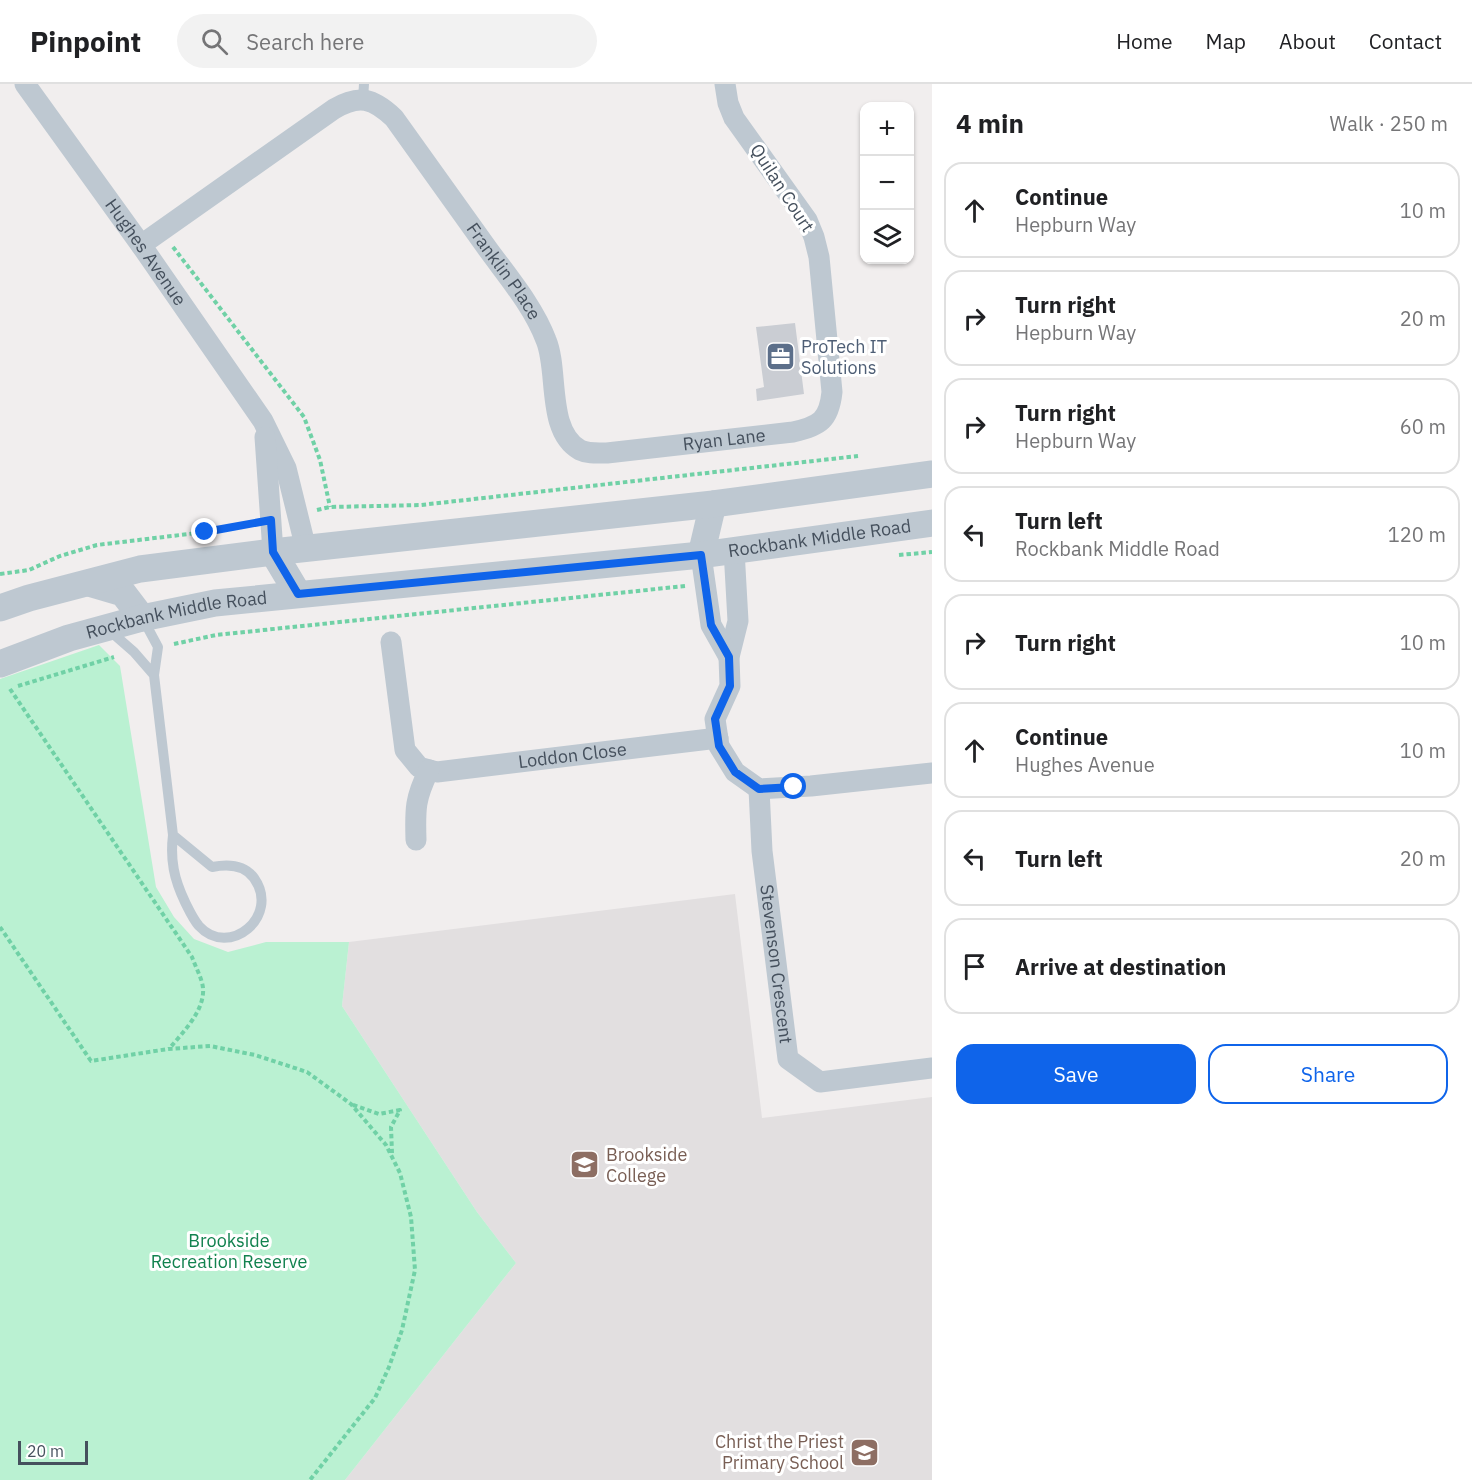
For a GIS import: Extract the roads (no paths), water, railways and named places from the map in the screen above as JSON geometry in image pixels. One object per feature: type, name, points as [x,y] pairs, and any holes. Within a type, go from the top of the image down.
[{"type":"street","name":"Hughes Avenue","points":[[25,84],[264,421],[286,468],[306,549]]},
{"type":"street","name":"Quilan Court","points":[[725,84],[728,103],[734,118],[794,200],[807,220],[814,237],[819,257],[831,371],[831,406]]},
{"type":"street","name":"Franklin Place","points":[[141,245],[333,109],[364,92],[394,118],[528,304],[547,342],[552,362],[558,419],[563,432],[570,442],[581,450],[607,453]]},
{"type":"street","name":"Ryan Lane","points":[[607,453],[808,429],[827,416],[831,406]]},
{"type":"street","points":[[264,421],[273,552],[298,594]]},
{"type":"street","points":[[0,608],[140,569],[273,552],[713,504],[932,474]]},
{"type":"street","points":[[713,504],[734,550],[738,621],[729,657],[730,686],[715,719],[719,746],[735,772],[759,789],[811,786],[932,773]]},
{"type":"street","points":[[713,504],[701,555],[711,625],[729,657]]},
{"type":"street","name":"Rockbank Middle Road","points":[[0,664],[69,638],[142,618],[215,603],[701,555],[932,523]]},
{"type":"street","points":[[298,594],[306,549]]},
{"type":"street","points":[[87,583],[123,593],[142,618]]},
{"type":"street","points":[[391,642],[405,750],[419,767],[429,770],[419,790],[414,808],[416,840]]},
{"type":"street","name":"Loddon Close","points":[[429,770],[437,772],[718,738]]},
{"type":"street","name":"Stevenson Crescent","points":[[759,789],[762,851],[788,1059],[820,1082],[932,1068]]},
{"type":"lane","points":[[142,618],[158,647],[154,675],[173,835],[171,855],[176,882],[200,927],[212,935],[226,938],[240,935],[252,927],[260,915],[262,901],[260,887],[252,875],[240,867],[226,864],[212,867],[173,835]]},
{"type":"lane","points":[[107,628],[134,652],[154,675]]},
{"type":"place","name":"ProTech IT Solutions","points":[[780,357]]},
{"type":"place","name":"Brookside College","points":[[585,1165]]},
{"type":"place","name":"Christ the Priest Primary School","points":[[865,1452]]},
{"type":"park label","name":"Brookside Recreation Reserve","points":[[229,1251]]}]
